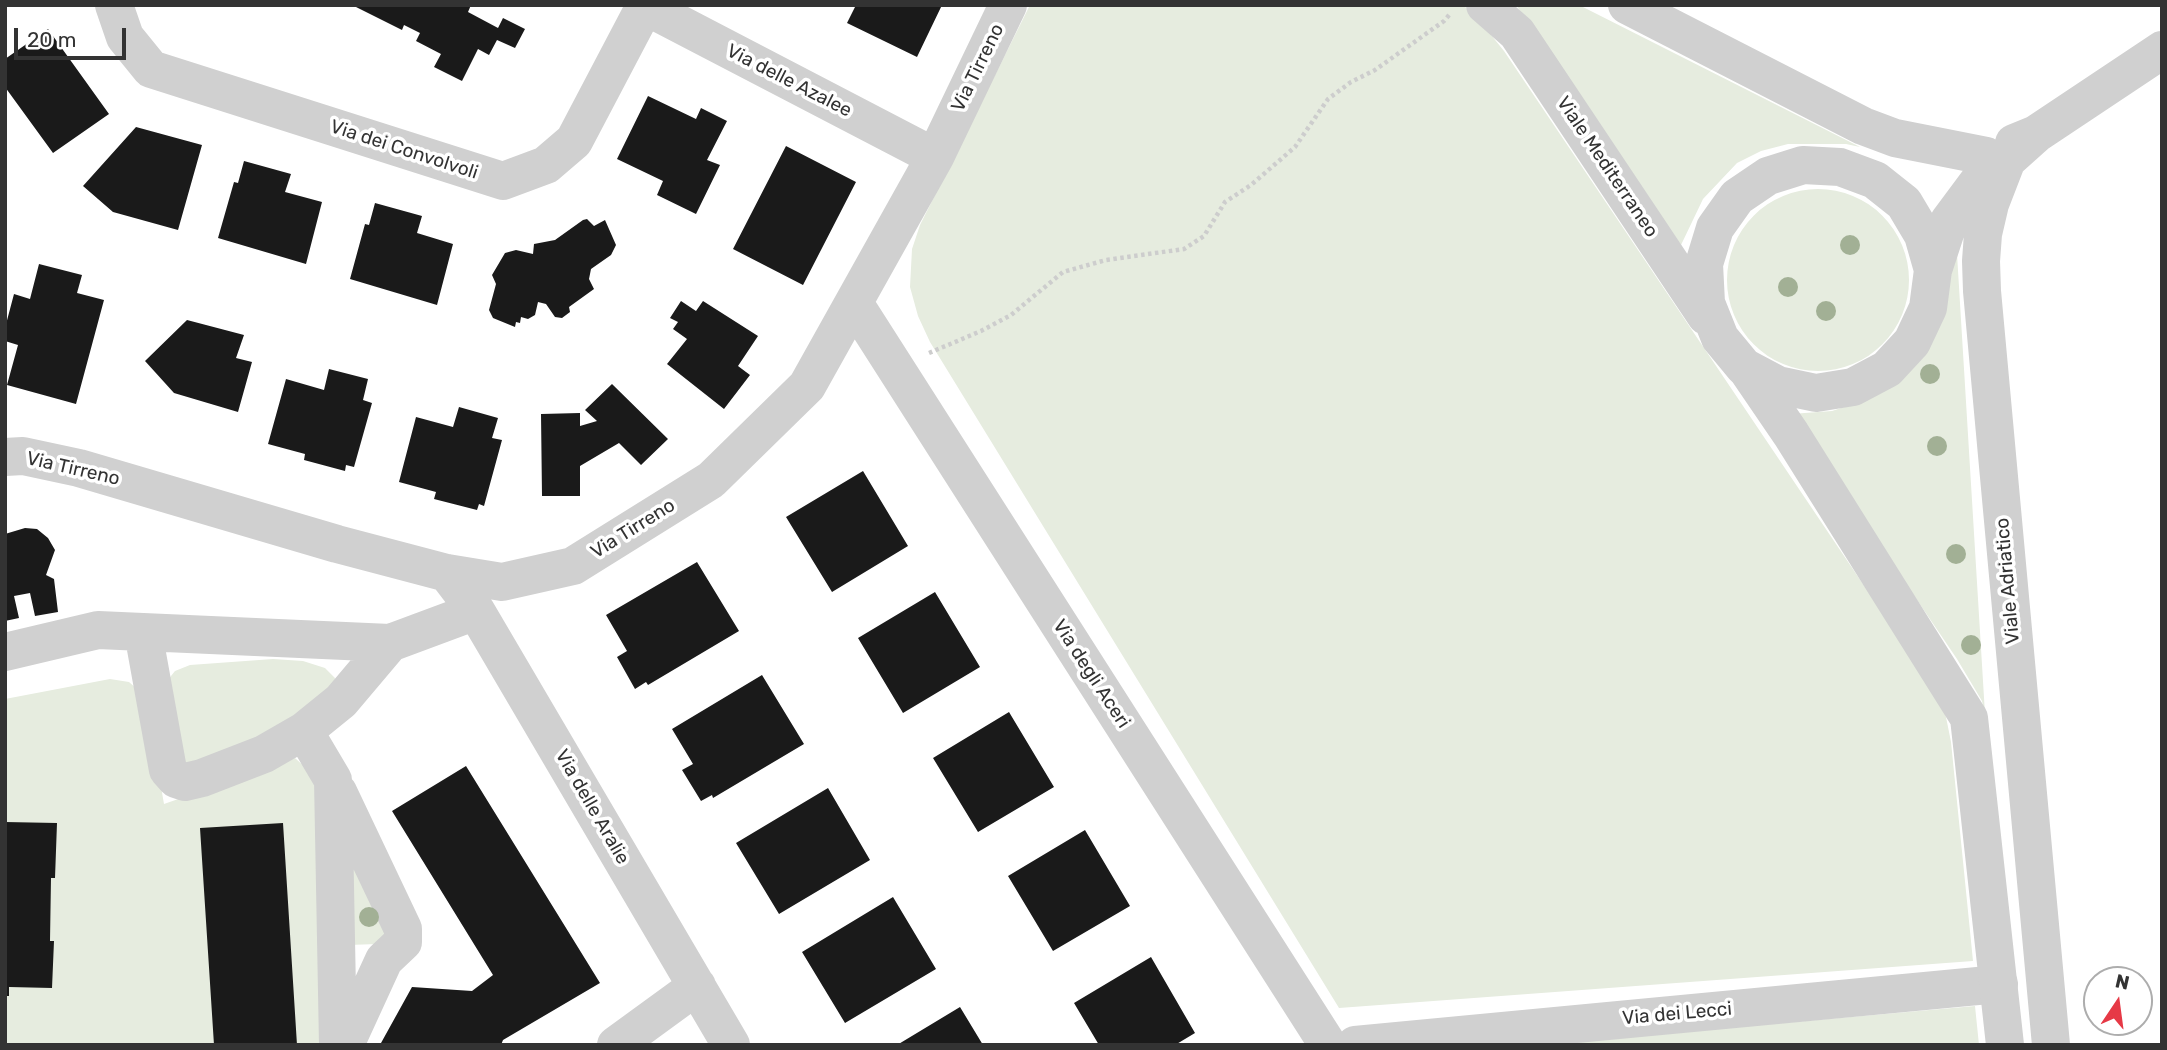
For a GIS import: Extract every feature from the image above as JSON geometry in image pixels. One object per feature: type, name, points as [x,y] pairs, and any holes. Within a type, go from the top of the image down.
[{"type":"street","name":"Via dei Convolvoli","points":[[114,5],[125,37],[151,69],[503,181],[546,165],[574,141],[644,6]]},
{"type":"street","name":"Via Tirreno","points":[[5,457],[23,456],[79,468],[337,544],[447,573],[502,582],[573,566],[711,480],[807,386],[935,158],[1008,5]]},
{"type":"street","name":"Viale Mediterraneo","points":[[1485,5],[1517,33],[1720,338]]},
{"type":"street","points":[[1627,5],[1863,126],[1895,138],[1997,158]]},
{"type":"street","name":"Via delle Azalee","points":[[644,6],[935,158]]},
{"type":"street","points":[[1744,367],[1778,385],[1815,393],[1853,387],[1887,369],[1912,342],[1928,308],[1933,270],[1949,221],[1997,158],[2162,50]]},
{"type":"street","points":[[1997,158],[1910,167],[1803,165],[1768,176],[1737,197],[1715,228],[1704,264],[1706,303],[1720,338],[1791,434],[1969,718],[2006,1045]]},
{"type":"street","name":"Viale Adriatico","points":[[1997,158],[1983,234],[1982,291],[2051,1045]]},
{"type":"street","points":[[1840,167],[1875,180],[1904,203],[1923,235],[1933,270]]},
{"type":"street","name":"Via degli Aceri","points":[[854,303],[1328,1045]]},
{"type":"street","name":"Via delle Aralie","points":[[447,573],[476,611],[731,1045]]},
{"type":"street","points":[[5,652],[98,630],[390,643],[476,611]]},
{"type":"street","points":[[143,632],[168,770],[176,779],[185,782],[264,754],[304,731],[341,701],[390,643]]},
{"type":"street","points":[[304,731],[332,780],[402,929],[403,942],[384,960],[345,1045]]},
{"type":"street","points":[[332,780],[338,1045]]},
{"type":"street","name":"Via dei Lecci","points":[[1355,1045],[1999,984]]},
{"type":"street","points":[[616,1045],[697,986]]},
{"type":"path","points":[[894,367],[964,339],[1011,315],[1063,272],[1107,260],[1184,249],[1204,236],[1225,202],[1251,185],[1295,147],[1328,99],[1351,82],[1376,70],[1444,21],[1457,5]]},
{"type":"shaded area","points":[[1030,5],[1463,5],[1479,20],[1504,51],[1937,694],[1946,717],[1951,742],[1973,961],[1339,1008],[930,342],[918,316],[910,287],[912,249],[920,225]]},
{"type":"shaded area","points":[[1516,5],[1579,5],[1860,147],[1846,144],[1788,144],[1761,151],[1737,163],[1703,199],[1681,245]]},
{"type":"shaded area","points":[[1818,189],[1853,196],[1882,216],[1902,245],[1909,280],[1902,315],[1882,344],[1853,364],[1818,371],[1783,364],[1754,344],[1734,315],[1727,280],[1734,245],[1754,216],[1783,196]]},
{"type":"shaded area","points":[[1957,254],[1985,714],[1982,701],[1957,659],[1791,414],[1832,411],[1853,404]]},
{"type":"shaded area","points":[[273,659],[303,661],[325,668],[335,678],[334,688],[278,729],[187,772],[167,681],[175,671],[190,665]]},
{"type":"shaded area","points":[[110,679],[129,682],[137,689],[147,707],[164,804],[295,758],[317,778],[323,1045],[5,1045],[5,699]]},
{"type":"shaded area","points":[[346,862],[355,871],[393,934],[379,944],[347,945]]},
{"type":"shaded area","points":[[1975,1006],[1979,1045],[1535,1045]]},
{"type":"building","points":[[352,5],[471,5],[468,12],[498,28],[503,18],[525,29],[515,48],[497,40],[489,55],[478,49],[462,81],[434,67],[441,54],[416,41],[420,33],[404,25],[402,30]]},
{"type":"building","points":[[856,5],[942,5],[917,57],[847,23]]},
{"type":"building","points":[[48,29],[109,114],[53,153],[5,87],[5,59]]},
{"type":"building","points":[[648,96],[696,119],[701,108],[727,121],[707,160],[720,165],[696,214],[657,195],[663,181],[617,159]]},
{"type":"building","points":[[136,127],[202,145],[178,230],[113,212],[83,186]]},
{"type":"building","points":[[786,146],[856,182],[803,285],[733,249]]},
{"type":"building","points":[[244,161],[291,174],[285,192],[322,202],[306,264],[218,238],[234,182],[238,183]]},
{"type":"building","points":[[375,203],[422,216],[417,233],[453,244],[437,305],[350,279],[365,224],[369,225]]},
{"type":"building","points":[[587,219],[594,226],[605,220],[616,245],[611,255],[591,269],[589,279],[594,289],[569,307],[570,312],[562,318],[555,317],[546,304],[538,302],[535,315],[528,319],[521,317],[520,323],[516,322],[515,327],[493,318],[489,310],[496,284],[492,275],[505,253],[516,250],[533,254],[534,244],[555,240]]},
{"type":"building","points":[[39,264],[82,275],[77,293],[104,300],[76,404],[7,385],[18,345],[5,341],[5,328],[14,294],[30,299]]},
{"type":"building","points":[[681,301],[696,311],[703,301],[758,336],[738,366],[750,375],[724,409],[667,364],[687,339],[673,329],[678,322],[670,318]]},
{"type":"building","points":[[187,320],[244,335],[236,358],[252,362],[238,412],[174,393],[145,361]]},
{"type":"building","points":[[329,369],[368,379],[363,400],[372,403],[354,467],[346,465],[345,471],[304,460],[305,454],[268,444],[286,379],[324,390]]},
{"type":"building","points":[[612,384],[668,439],[641,465],[619,443],[580,466],[580,496],[542,496],[541,414],[580,413],[580,426],[597,421],[585,410]]},
{"type":"building","points":[[459,407],[498,418],[492,438],[502,440],[484,506],[479,504],[477,510],[434,499],[436,492],[399,482],[416,417],[453,427]]},
{"type":"building","points":[[863,471],[908,546],[832,592],[786,517]]},
{"type":"building","points":[[25,528],[37,529],[48,538],[55,550],[46,575],[54,579],[58,612],[35,616],[30,593],[14,596],[19,618],[5,621],[5,534]]},
{"type":"building","points":[[697,562],[739,631],[648,685],[646,682],[635,689],[617,657],[627,651],[606,615]]},
{"type":"building","points":[[935,592],[980,667],[903,713],[858,638]]},
{"type":"building","points":[[762,675],[804,744],[713,798],[712,795],[701,801],[682,770],[693,764],[672,729]]},
{"type":"building","points":[[1009,712],[1054,787],[978,832],[933,758]]},
{"type":"building","points":[[466,766],[600,983],[503,1040],[501,1045],[382,1045],[412,987],[472,991],[493,975],[392,811]]},
{"type":"building","points":[[828,788],[870,860],[779,914],[736,843]]},
{"type":"building","points":[[5,822],[57,823],[55,878],[51,878],[50,941],[54,941],[52,988],[9,987],[9,996],[5,996]]},
{"type":"building","points":[[283,823],[297,1045],[214,1045],[200,828]]},
{"type":"building","points":[[1085,830],[1130,906],[1053,951],[1008,876]]},
{"type":"building","points":[[893,897],[936,969],[845,1023],[802,952]]},
{"type":"building","points":[[1151,957],[1195,1033],[1175,1045],[1099,1045],[1074,1003]]},
{"type":"building","points":[[960,1007],[983,1045],[897,1045]]}]
